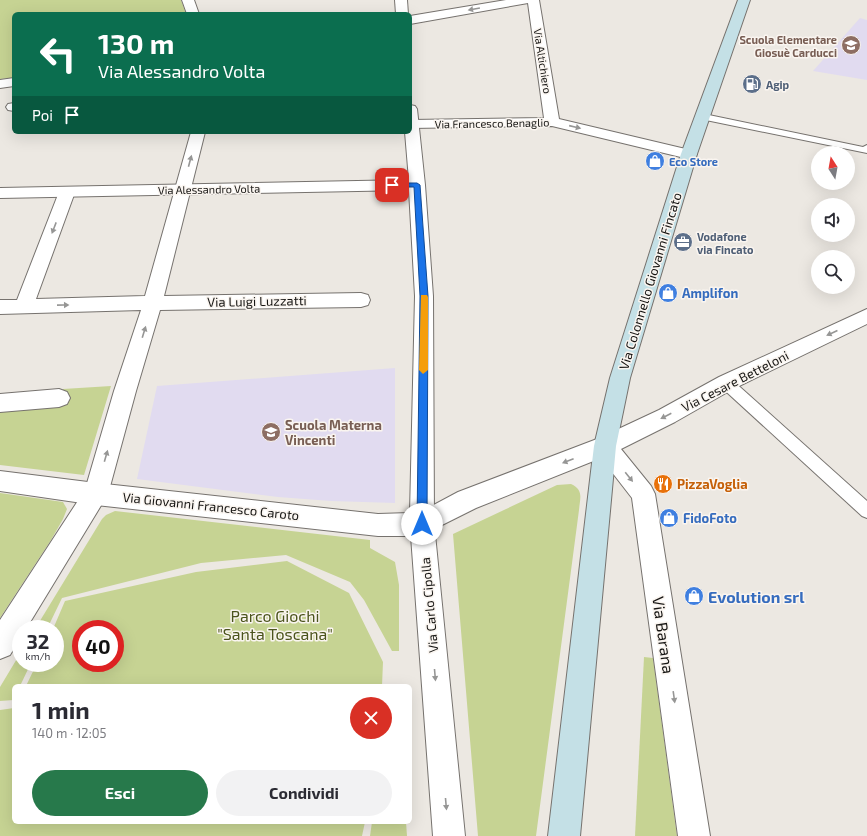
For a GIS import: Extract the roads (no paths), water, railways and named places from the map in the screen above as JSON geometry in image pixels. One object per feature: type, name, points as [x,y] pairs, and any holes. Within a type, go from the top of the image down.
[{"type":"main road","name":"Via Colonnello Giovanni Fincato","points":[[605,446],[620,378],[689,154],[704,117],[744,0]]},
{"type":"main road","points":[[564,836],[605,446]]},
{"type":"street","points":[[188,0],[192,12]]},
{"type":"street","points":[[401,0],[402,12]]},
{"type":"street","points":[[412,20],[526,0]]},
{"type":"street","name":"Via Altichiero","points":[[533,0],[552,122]]},
{"type":"street","points":[[0,84],[12,82]]},
{"type":"street","name":"Via Francesco Benaglio","points":[[412,117],[552,122],[689,154]]},
{"type":"street","points":[[0,645],[96,494],[125,391],[153,302],[197,134]]},
{"type":"street","name":"Via Carlo Cipolla","points":[[412,134],[417,185],[424,296],[422,524],[449,836]]},
{"type":"street","name":"Via Alessandro Volta","points":[[0,193],[417,185]]},
{"type":"street","points":[[24,306],[68,192]]},
{"type":"street","name":"Via Luigi Luzzatti","points":[[0,307],[153,302],[361,300]]},
{"type":"street","name":"Via Cesare Betteloni","points":[[605,446],[667,416],[726,383],[867,316]]},
{"type":"street","points":[[0,403],[59,398]]},
{"type":"street","points":[[422,524],[468,500],[605,446]]},
{"type":"street","name":"Via Barana","points":[[605,446],[643,494],[694,836]]},
{"type":"street","name":"Via Giovanni Francesco Caroto","points":[[0,481],[96,494],[394,526],[422,524]]},
{"type":"lane","points":[[704,117],[866,150],[867,148]]},
{"type":"lane","points":[[726,383],[867,511]]},
{"type":"place","name":"Scuola Elementare Giosuè Carducci","points":[[851,45]]},
{"type":"place","name":"Agip","points":[[752,84]]},
{"type":"place","name":"Eco Store","points":[[655,161]]},
{"type":"place","name":"Vodafone via Fincato","points":[[683,242]]},
{"type":"place","name":"Amplifon","points":[[668,293]]},
{"type":"place","name":"Scuola Materna Vincenti","points":[[271,432]]},
{"type":"place","name":"PizzaVoglia","points":[[663,484]]},
{"type":"place","name":"FidoFoto","points":[[669,518]]},
{"type":"place","name":"Evolution srl","points":[[694,596]]},
{"type":"park label","name":"Parco Giochi \"Santa Toscana\"","points":[[275,624]]}]
